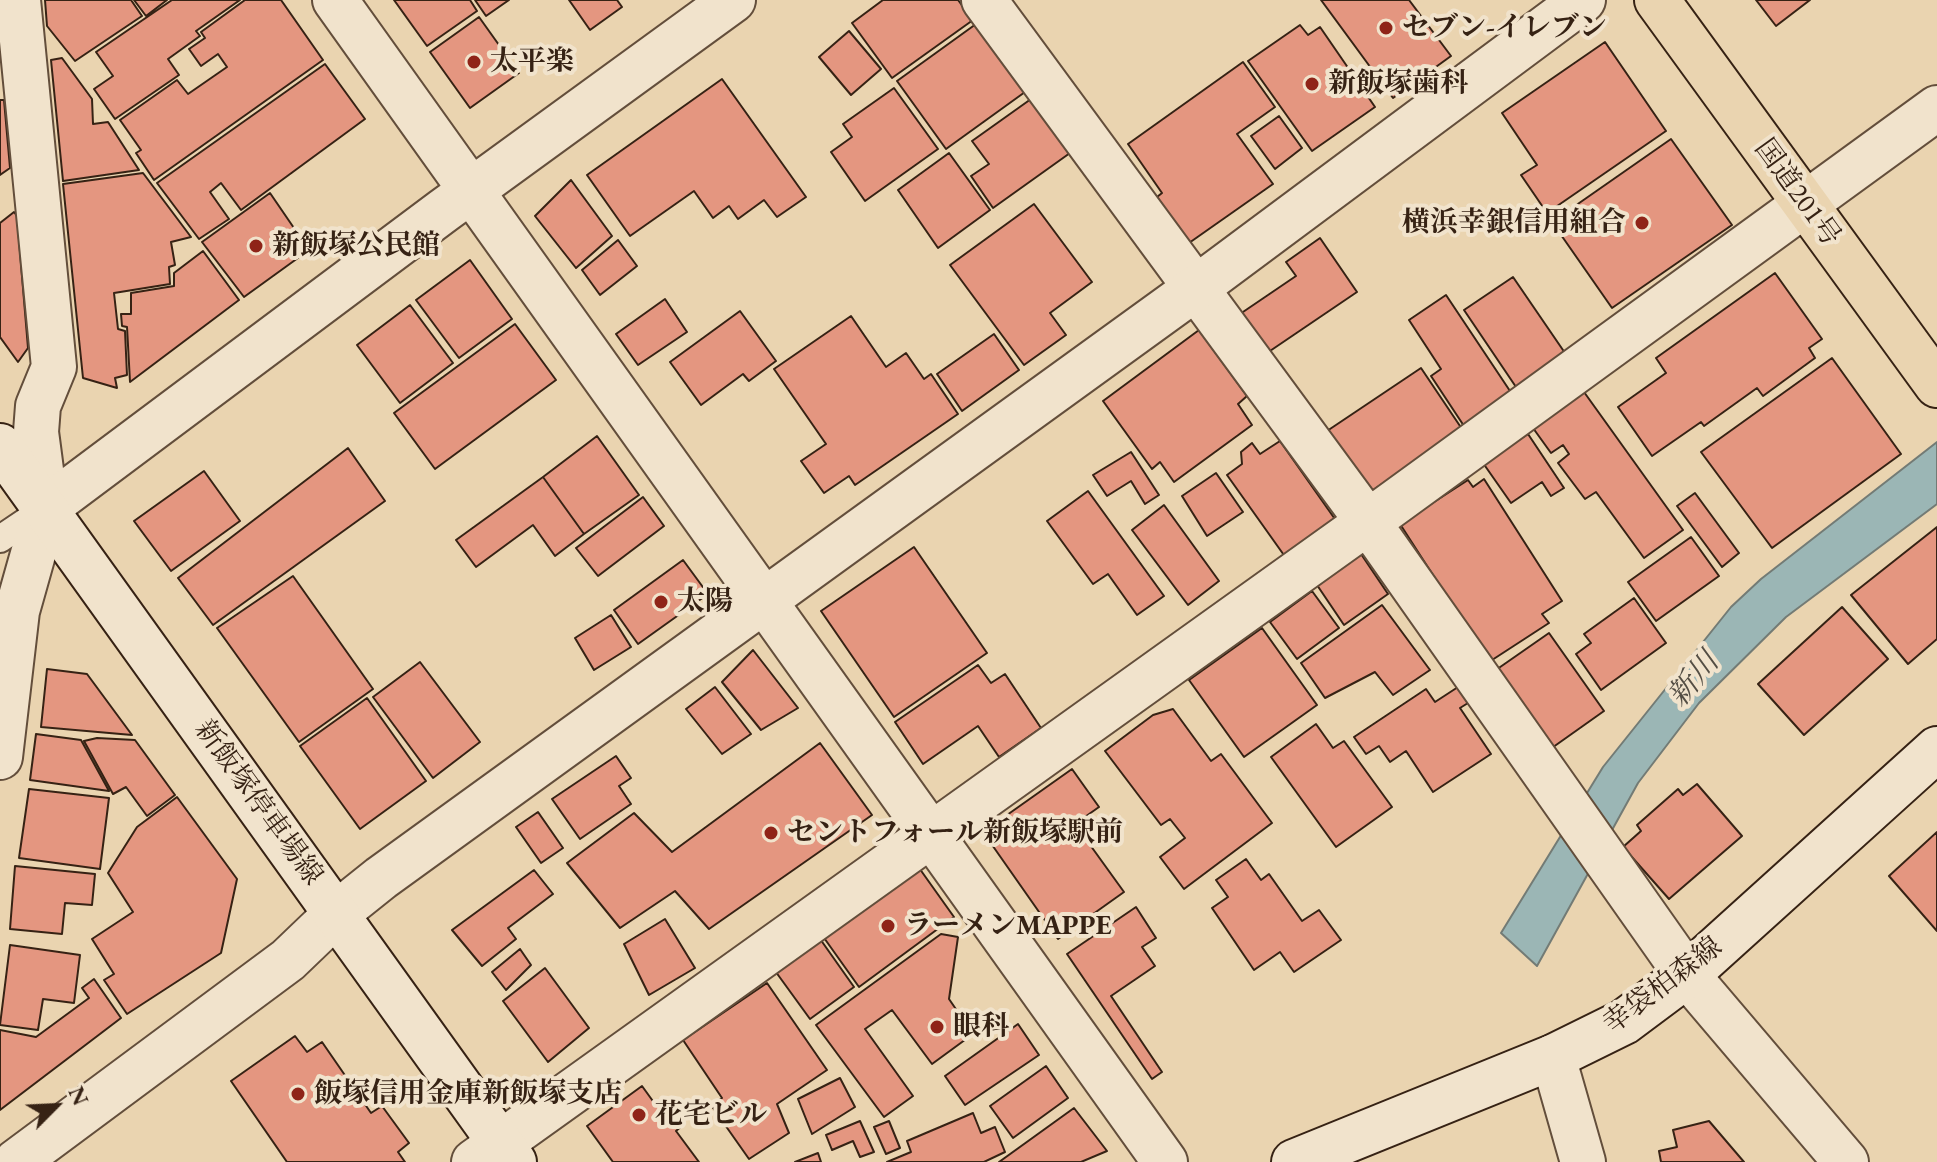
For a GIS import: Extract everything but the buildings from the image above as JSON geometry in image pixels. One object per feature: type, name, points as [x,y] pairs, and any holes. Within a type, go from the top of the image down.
[{"type":"highway","name":"国道201号","points":[[1657,0],[1937,385]]},
{"type":"street","points":[[0,757],[17,611],[11,594],[46,508],[36,432],[38,406],[54,367],[18,0]]},
{"type":"street","points":[[335,0],[1165,1162]]},
{"type":"street","points":[[46,508],[471,190],[733,0]]},
{"type":"street","points":[[984,0],[1368,522],[1687,975],[1846,1162]]},
{"type":"street","points":[[16,1162],[288,960],[336,914],[740,616],[1196,288],[1583,0]]},
{"type":"street","points":[[496,1156],[549,1108],[1368,522],[1937,108]]},
{"type":"street","name":"新飯塚停車場線","points":[[0,446],[336,914],[496,1156]]},
{"type":"street","name":"幸袋柏森線","points":[[1294,1162],[1553,1057],[1624,1022],[1687,975],[1937,749]]},
{"type":"street","points":[[1553,1057],[1583,1162]]},
{"type":"lane","points":[[0,539],[46,508]]},
{"type":"water","name":"新川","points":[[1937,442],[1937,504],[1786,617],[1699,703],[1638,783],[1537,966],[1501,933],[1603,767],[1731,607],[1761,579]]},
{"type":"place","name":"セブン-イレブン","points":[[1386,28]]},
{"type":"place","name":"太平楽","points":[[474,62]]},
{"type":"place","name":"新飯塚歯科","points":[[1312,84]]},
{"type":"place","name":"横浜幸銀信用組合","points":[[1642,223]]},
{"type":"place","name":"新飯塚公民館","points":[[256,246]]},
{"type":"place","name":"太陽","points":[[661,602]]},
{"type":"place","name":"セントフォール新飯塚駅前","points":[[771,833]]},
{"type":"place","name":"ラーメンMAPPE","points":[[888,926]]},
{"type":"place","name":"眼科","points":[[937,1027]]},
{"type":"place","name":"飯塚信用金庫新飯塚支店","points":[[298,1094]]},
{"type":"place","name":"花宅ビル","points":[[639,1115]]}]
